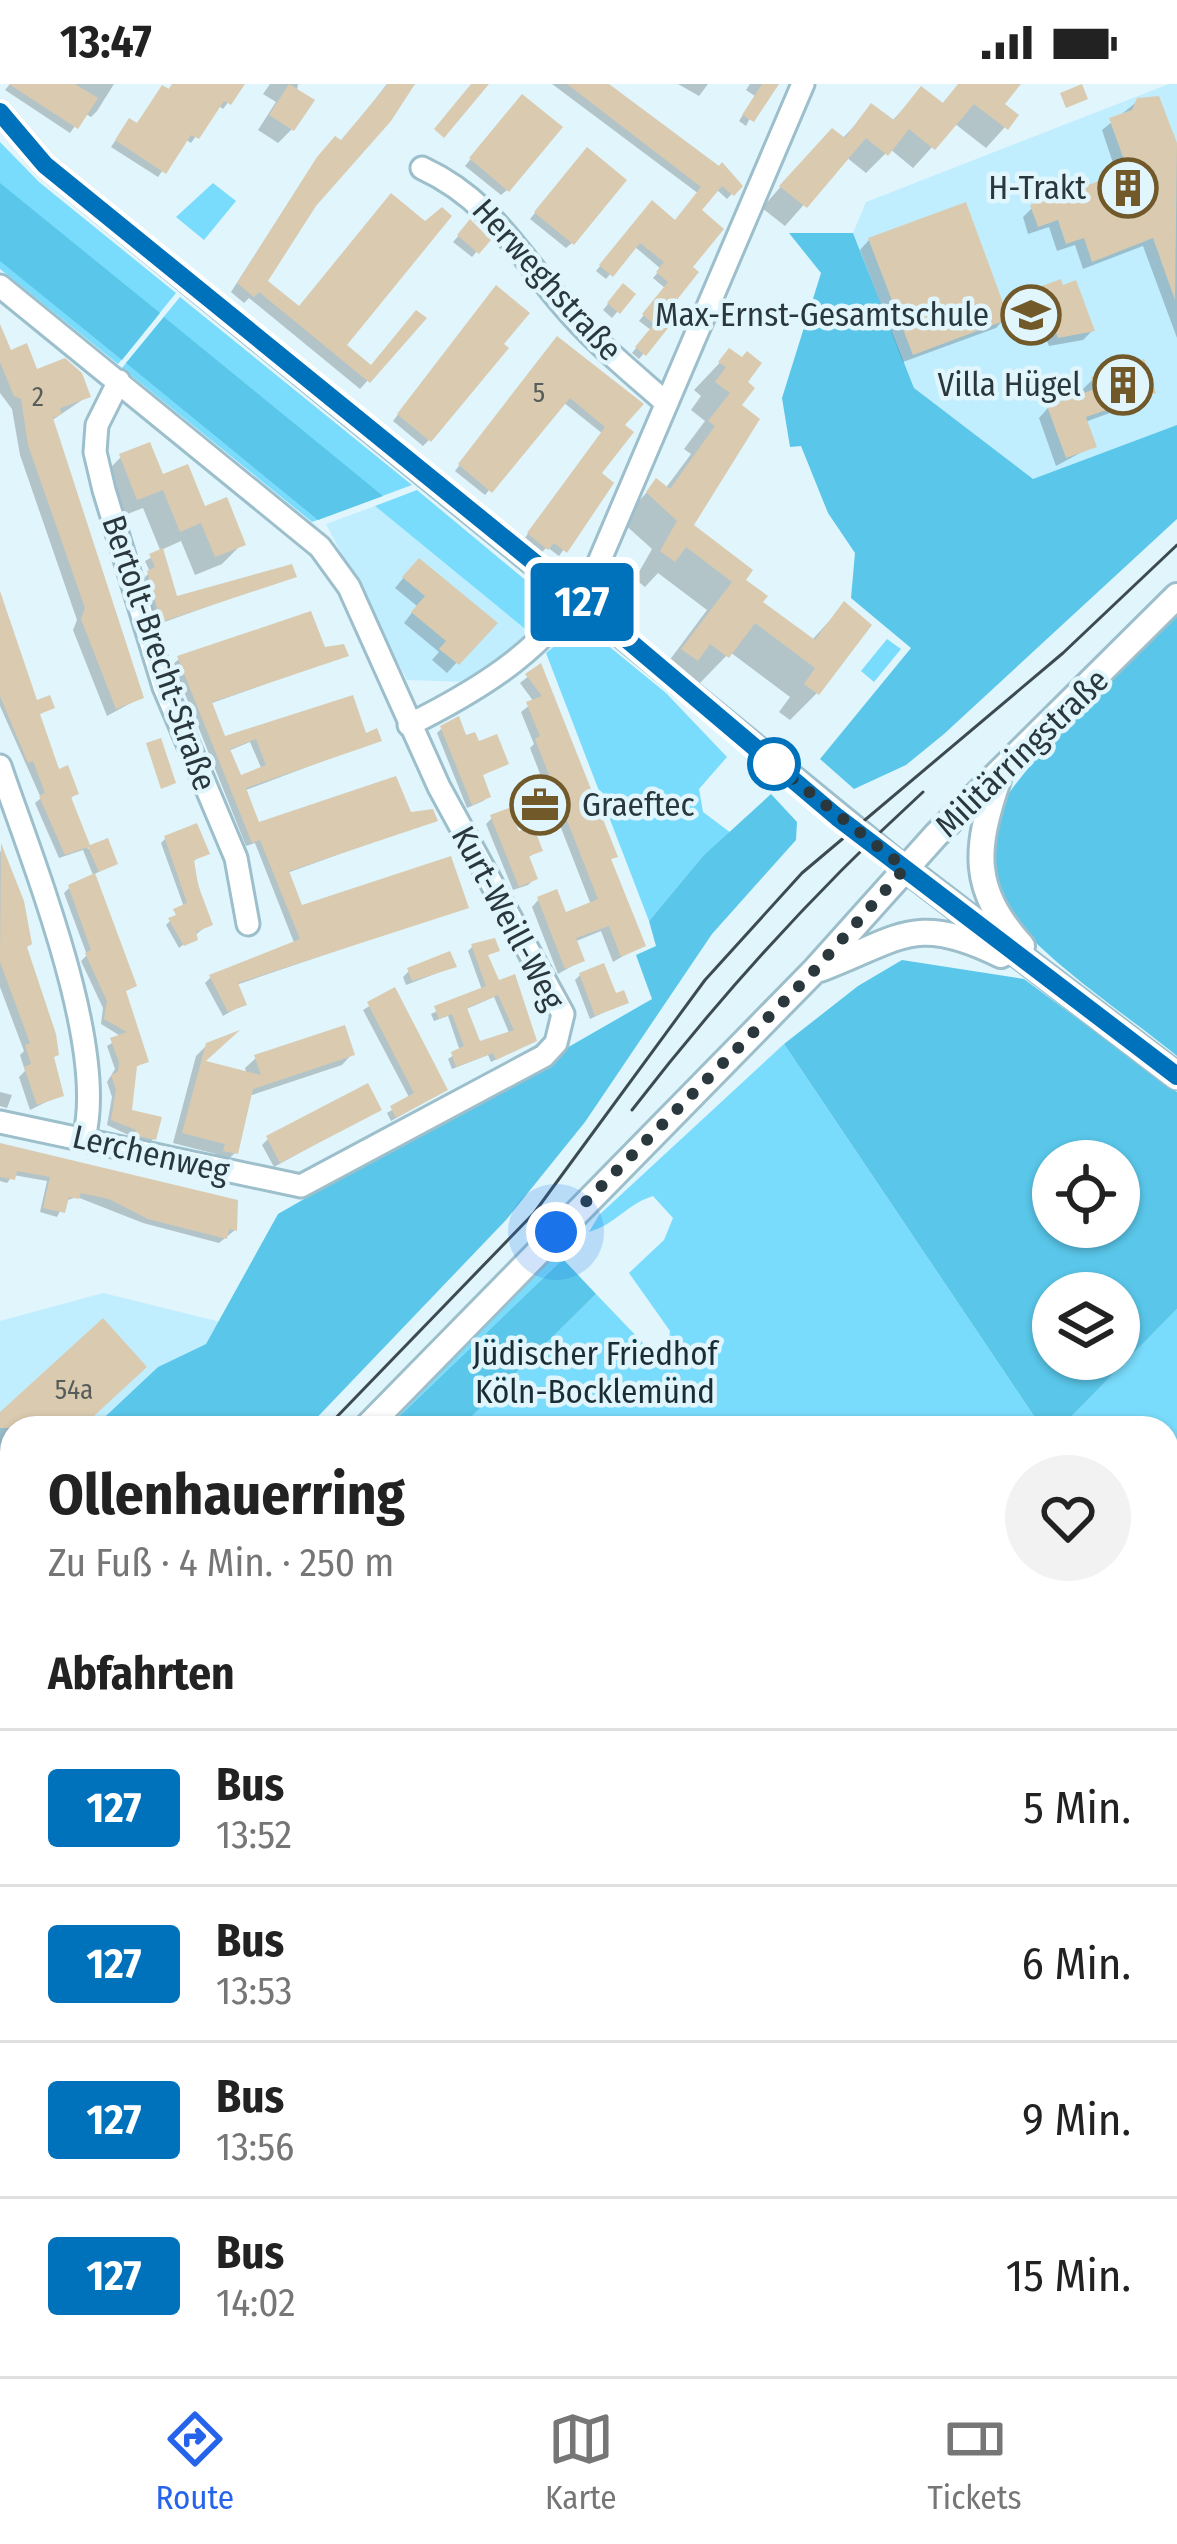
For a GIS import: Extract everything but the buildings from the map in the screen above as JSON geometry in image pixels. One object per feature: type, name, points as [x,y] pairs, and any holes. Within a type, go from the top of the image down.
[{"type":"main road","name":"Militärringstraße","points":[[378,1416],[814,971],[905,868],[1177,596]]},
{"type":"main road","points":[[1000,773],[982,828],[979,870],[1012,935],[1052,979]]},
{"type":"main road","points":[[905,868],[1177,1076]]},
{"type":"main road","points":[[814,971],[888,936],[917,931],[973,941],[1052,979]]},
{"type":"street","points":[[409,725],[512,668],[578,598],[610,538],[664,401],[803,84]]},
{"type":"street","points":[[0,112],[45,165],[905,868]]},
{"type":"street","name":"Herweghstraße","points":[[422,168],[467,191],[492,213],[582,326],[664,401]]},
{"type":"street","name":"Kurt-Weill-Weg","points":[[0,286],[320,547],[368,624],[409,725],[563,1013],[562,1028],[544,1056],[302,1186]]},
{"type":"street","name":"Bertolt-Brecht-Straße","points":[[119,381],[97,424],[95,452],[104,490],[164,687],[236,858],[248,924]]},
{"type":"street","points":[[0,766],[52,918],[80,1030],[90,1106],[84,1138]]},
{"type":"street","name":"Lerchenweg","points":[[0,1122],[302,1186]]},
{"type":"shaded area","name":"Max-Ernst-Gesamtschule","points":[[1177,84],[1177,464],[1053,497],[929,425],[853,233],[866,202]]},
{"type":"shaded area","points":[[0,183],[160,313],[122,360],[0,261]]},
{"type":"shaded area","points":[[789,233],[853,233],[914,388],[1033,479],[1177,425],[1177,519],[944,734],[906,765],[854,789],[820,759],[911,648],[851,598],[855,553],[828,513],[801,446],[790,447],[782,398],[821,273]]},
{"type":"shaded area","points":[[164,317],[383,496],[318,520],[126,363]]},
{"type":"shaded area","points":[[375,506],[530,633],[467,682],[407,680],[326,524]]},
{"type":"shaded area","points":[[1177,613],[1177,1056],[1060,965],[1019,925],[996,888],[988,846],[991,826],[1020,778]]},
{"type":"shaded area","points":[[771,794],[797,822],[796,840],[712,934],[585,1122],[506,1220],[318,1416],[106,1416],[158,1367],[206,1344],[278,1214],[652,999],[636,955],[656,946],[649,921],[702,857]]},
{"type":"shaded area","points":[[902,960],[1024,979],[1177,1092],[1177,1309],[1140,1347],[1140,1272],[1032,1272],[1032,1380],[1107,1380],[1072,1416],[1034,1416],[784,1044],[858,986]]},
{"type":"shaded area","points":[[563,1259],[596,1294],[472,1416],[399,1416]]},
{"type":"shaded area","points":[[103,1293],[221,1322],[206,1344],[158,1367],[106,1416],[0,1416],[0,1321]]},
{"type":"green space","points":[[0,142],[39,182],[176,293],[118,364],[0,269]]},
{"type":"green space","points":[[213,183],[236,201],[204,240],[176,217]]},
{"type":"green space","points":[[180,297],[412,485],[312,522],[122,368]]},
{"type":"green space","points":[[417,490],[547,598],[547,614],[530,633],[375,506]]},
{"type":"green space","points":[[575,629],[589,630],[666,693],[727,757],[699,789],[703,812],[731,833],[702,857],[649,921],[546,653]]},
{"type":"green space","points":[[887,639],[901,649],[874,682],[861,671]]},
{"type":"green space","name":"Jüdischer Friedhof Köln-Bocklemünd","points":[[784,1044],[1034,1416],[472,1416],[596,1294],[666,1367],[670,1331],[629,1273],[664,1240],[673,1218],[653,1196],[589,1232],[599,1215]]},
{"type":"green space","points":[[550,1252],[563,1259],[399,1416],[390,1416]]},
{"type":"green space","points":[[1177,1309],[1177,1416],[1072,1416],[1107,1380],[1140,1380],[1140,1347]]},
{"type":"tram line","points":[[338,1416],[534,1213],[705,980],[802,873],[1063,653],[1177,545]]},
{"type":"tram line","points":[[632,1110],[770,945],[923,792]]},
{"type":"bus line","name":"127","points":[[0,112],[45,165],[578,598],[803,790],[1177,1076]]},
{"type":"place","name":"H-Trakt","points":[[1128,188]]},
{"type":"place","name":"Max-Ernst-Gesamtschule","points":[[1031,315]]},
{"type":"place","name":"Villa Hügel","points":[[1123,385]]},
{"type":"place","name":"Graeftec","points":[[540,805]]},
{"type":"route","points":[[556,1232],[814,971],[905,868],[774,764]]}]
